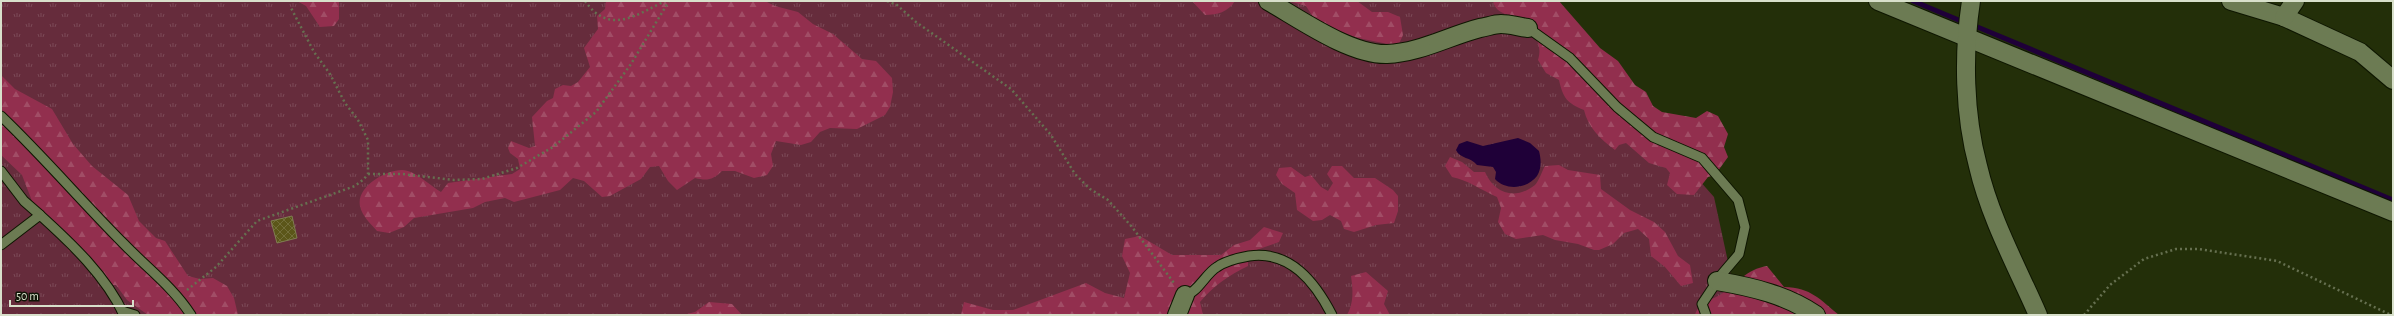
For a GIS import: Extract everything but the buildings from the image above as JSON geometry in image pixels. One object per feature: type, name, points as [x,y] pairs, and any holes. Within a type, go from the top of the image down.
[{"type":"street","points":[[1268,1],[1332,37],[1356,47],[1377,53],[1387,54],[1428,46],[1462,33],[1500,24],[1528,28]]},
{"type":"street","points":[[1878,1],[2393,212]]},
{"type":"street","points":[[1971,1],[1966,36],[1969,115],[1978,166],[1996,218],[2038,315]]},
{"type":"street","points":[[2231,1],[2284,17],[2360,52],[2393,80]]},
{"type":"street","points":[[2284,17],[2295,1]]},
{"type":"street","points":[[1718,281],[1750,287],[1780,296],[1816,315]]},
{"type":"street","points":[[1177,315],[1185,295]]},
{"type":"lane","points":[[1528,28],[1570,58],[1617,107],[1654,137],[1702,158],[1738,200],[1745,227],[1739,254],[1702,304],[1706,315]]},
{"type":"lane","points":[[1,116],[35,148],[124,244],[179,296],[191,315]]},
{"type":"lane","points":[[1,171],[24,201],[62,235],[101,277],[123,313],[135,315]]},
{"type":"lane","points":[[1,245],[40,216]]},
{"type":"lane","points":[[1185,295],[1194,290],[1217,267],[1239,258],[1260,255],[1280,259],[1298,268],[1322,295],[1332,315]]},
{"type":"path","points":[[584,1],[593,14],[614,21],[627,19],[665,1]]},
{"type":"path","points":[[368,174],[402,174],[454,180],[482,179],[517,168],[553,147],[596,112],[631,64],[669,1]]},
{"type":"path","points":[[887,1],[897,5],[916,22],[1011,90],[1051,135],[1075,174],[1090,189],[1108,200],[1132,227],[1180,291],[1185,295]]},
{"type":"path","points":[[179,296],[216,266],[257,221],[355,186],[364,180],[368,174],[368,140],[358,120],[345,103],[330,74],[314,52],[290,6]]},
{"type":"path","points":[[2084,315],[2110,285],[2144,259],[2176,250],[2199,249],[2277,261],[2391,315]]},
{"type":"green space","points":[[1,1],[1540,1],[1714,197],[1733,285],[1789,315],[193,315],[1,104]]},
{"type":"green space","points":[[297,1],[339,1],[339,19],[334,26],[320,27],[306,6]]},
{"type":"green space","points":[[606,1],[765,1],[775,6],[798,12],[813,24],[833,34],[862,59],[876,61],[892,78],[893,92],[890,107],[885,115],[857,129],[830,128],[820,132],[811,142],[801,145],[776,141],[771,154],[773,166],[767,175],[754,178],[735,171],[722,171],[710,179],[695,178],[677,190],[668,181],[659,166],[650,167],[641,179],[610,196],[602,197],[584,181],[573,178],[560,190],[514,202],[505,198],[485,202],[473,208],[414,218],[404,227],[389,233],[377,231],[363,213],[360,206],[360,199],[362,192],[367,186],[380,176],[402,170],[412,172],[441,192],[448,183],[512,174],[520,169],[518,159],[510,153],[508,148],[511,141],[529,148],[535,146],[532,117],[547,101],[553,98],[555,89],[563,85],[571,86],[578,82],[590,67],[584,48],[598,29],[597,16],[605,9]]},
{"type":"green space","points":[[1192,1],[1235,1],[1229,8],[1222,12],[1205,15]]},
{"type":"green space","points":[[1289,1],[1357,1],[1372,12],[1388,12],[1400,17],[1403,35],[1398,46],[1358,38],[1344,33],[1313,17],[1306,6]]},
{"type":"green space","points":[[1493,1],[1559,1],[1600,48],[1618,61],[1635,85],[1646,92],[1653,106],[1662,112],[1696,118],[1707,111],[1718,116],[1728,134],[1724,147],[1728,157],[1715,175],[1708,177],[1694,195],[1677,194],[1667,185],[1670,173],[1666,168],[1649,163],[1626,143],[1619,145],[1615,150],[1604,142],[1588,122],[1584,110],[1573,105],[1564,96],[1559,80],[1546,73],[1538,60],[1538,42],[1522,18],[1504,14],[1497,9]]},
{"type":"green space","points":[[1,75],[15,89],[52,109],[73,144],[92,166],[128,195],[139,221],[156,238],[165,241],[188,276],[200,279],[213,278],[227,286],[234,298],[238,315],[148,315],[127,300],[116,285],[102,285],[87,257],[69,251],[32,201],[22,175],[1,155]]},
{"type":"green space","points":[[1,135],[174,315],[1,315]]},
{"type":"green space","points":[[1450,157],[1462,162],[1474,172],[1485,172],[1494,185],[1500,190],[1513,193],[1520,193],[1535,185],[1545,166],[1559,165],[1568,170],[1600,175],[1601,189],[1630,210],[1654,222],[1665,232],[1678,256],[1690,265],[1693,283],[1681,286],[1665,267],[1651,256],[1649,239],[1638,229],[1624,233],[1613,244],[1599,250],[1555,240],[1543,235],[1516,239],[1505,234],[1498,222],[1501,208],[1497,197],[1458,178],[1452,177],[1445,166]]},
{"type":"green space","points":[[1332,166],[1342,166],[1354,178],[1375,178],[1393,190],[1398,196],[1398,211],[1394,223],[1376,225],[1354,232],[1344,229],[1341,221],[1330,215],[1322,220],[1313,221],[1297,210],[1295,193],[1282,184],[1276,175],[1279,168],[1291,167],[1305,177],[1311,175],[1321,187],[1328,191],[1333,183],[1327,174]]},
{"type":"green space","points":[[1264,227],[1283,233],[1279,242],[1248,253],[1248,266],[1222,281],[1200,302],[1203,315],[961,315],[964,302],[993,310],[1013,310],[1086,283],[1105,293],[1124,298],[1130,273],[1122,256],[1125,239],[1140,236],[1172,255],[1221,255],[1234,245],[1250,240]]},
{"type":"green space","points":[[1767,266],[1784,287],[1802,290],[1814,295],[1839,315],[1695,315],[1699,307],[1705,302],[1720,295],[1753,270]]},
{"type":"green space","points":[[1366,272],[1388,291],[1384,304],[1390,315],[1347,315],[1351,306],[1351,276]]},
{"type":"green space","points":[[709,302],[732,304],[742,315],[683,315],[695,312]]},
{"type":"shaded area","points":[[1518,138],[1530,143],[1539,151],[1541,160],[1540,170],[1537,176],[1528,184],[1522,186],[1510,187],[1500,183],[1495,179],[1496,172],[1493,167],[1477,165],[1475,162],[1460,155],[1456,150],[1459,144],[1467,141],[1483,146]]},
{"type":"waterway","points":[[1913,1],[1961,21]]},
{"type":"waterway","points":[[1975,26],[2393,200]]}]
